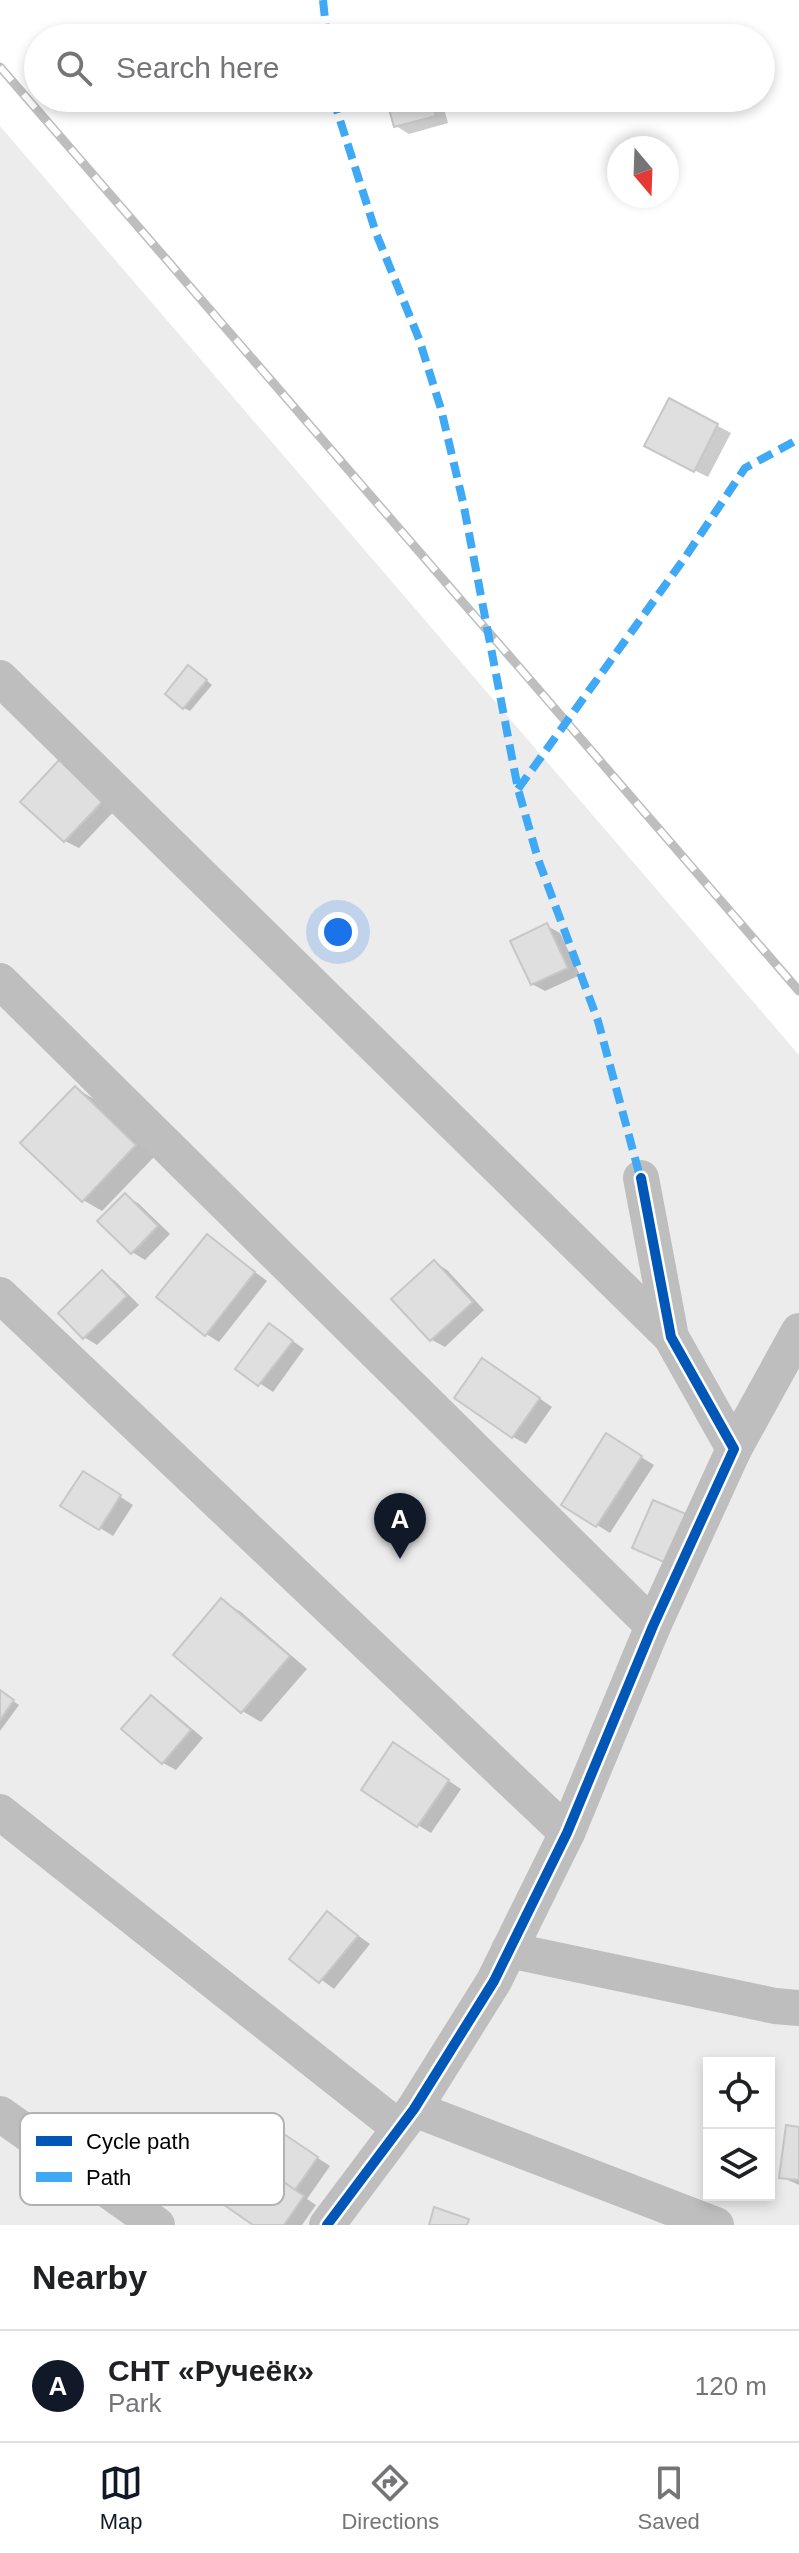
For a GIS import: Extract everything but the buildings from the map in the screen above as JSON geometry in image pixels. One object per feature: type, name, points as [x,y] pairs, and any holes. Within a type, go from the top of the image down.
[{"type":"street","points":[[0,678],[671,1337],[734,1449]]},
{"type":"street","points":[[0,981],[653,1626]]},
{"type":"street","points":[[641,1178],[671,1337]]},
{"type":"street","points":[[0,1295],[567,1833]]},
{"type":"street","points":[[327,2225],[406,2118],[494,1981],[567,1833],[653,1626],[734,1449],[799,1331]]},
{"type":"street","points":[[0,1812],[406,2118],[716,2225]]},
{"type":"street","points":[[509,1950],[775,2006],[799,2008]]},
{"type":"street","points":[[0,2114],[20,2128]]},
{"type":"street","points":[[129,2205],[157,2225]]},
{"type":"shaded area","points":[[0,126],[799,1055],[799,2225],[0,2225]]},
{"type":"railway","points":[[0,67],[24,95]]},
{"type":"railway","points":[[39,112],[799,991]]},
{"type":"marked path","points":[[323,0],[326,24]]},
{"type":"marked path","points":[[337,112],[376,233],[419,339],[441,409],[463,502],[518,789],[538,859],[598,1021],[642,1184]]},
{"type":"marked path","points":[[518,789],[684,559],[745,468],[799,439]]},
{"type":"cycle path","points":[[327,2225],[414,2109],[494,1981],[567,1833],[653,1626],[734,1449],[671,1337],[641,1178]]},
{"type":"place","name":"СНТ «Ручеёк»","points":[[400,1559]]}]
